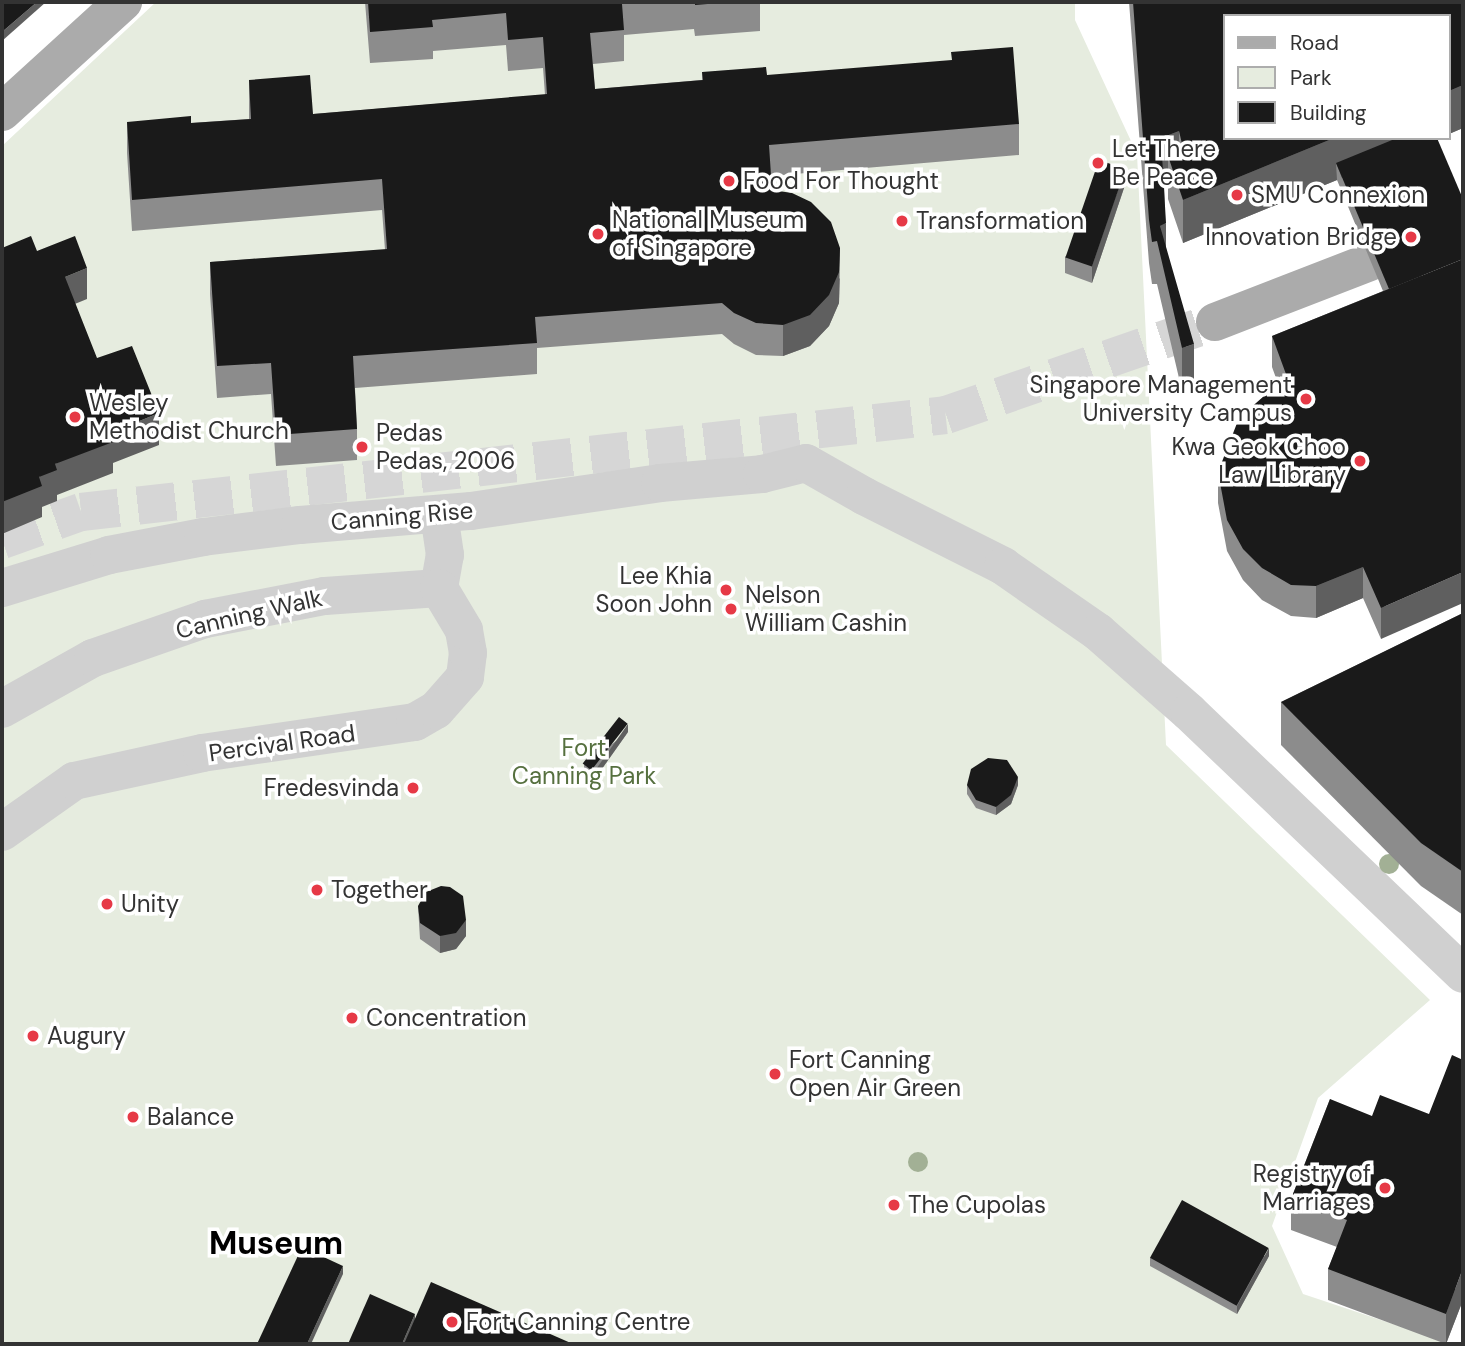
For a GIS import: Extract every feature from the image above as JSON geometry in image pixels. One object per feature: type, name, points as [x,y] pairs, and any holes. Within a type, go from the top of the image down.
[{"type":"main road","points":[[2,112],[122,2]]},
{"type":"main road","points":[[1215,322],[1370,261]]},
{"type":"street","name":"Canning Rise","points":[[2,588],[109,555],[203,537],[300,525],[439,514],[660,483],[762,474],[806,463],[864,496],[1003,566],[1098,632],[1189,712],[1463,974]]},
{"type":"street","points":[[439,514],[445,555],[439,588]]},
{"type":"street","name":"Canning Walk","points":[[2,709],[93,658],[205,619],[325,596],[439,588]]},
{"type":"street","name":"Percival Road","points":[[2,832],[74,781],[202,753],[415,722],[436,710],[465,677],[468,653],[464,630],[439,588]]},
{"type":"green space","name":"Fort Canning Park","points":[[156,2],[1075,2],[1075,20],[1137,154],[1166,745],[1430,1000],[1318,1098],[1272,1226],[1303,1294],[1453,1344],[2,1344],[2,146]]},
{"type":"building","points":[[2,2],[37,2],[2,32]]},
{"type":"building","name":"National Museum of Singapore","points":[[368,2],[650,2],[622,4],[624,30],[590,33],[595,89],[703,80],[702,72],[766,67],[767,75],[952,60],[951,52],[1013,47],[1019,124],[769,145],[772,190],[792,193],[811,202],[831,222],[840,248],[839,272],[829,295],[810,315],[783,325],[756,323],[734,313],[722,303],[535,317],[537,343],[353,356],[357,429],[276,435],[271,363],[217,366],[210,262],[387,249],[382,179],[132,200],[127,122],[191,116],[191,123],[251,119],[249,80],[310,75],[313,114],[547,94],[543,37],[508,40],[506,13],[432,20],[433,27],[370,32]]},
{"type":"building","points":[[695,2],[733,2],[695,5]]},
{"type":"building","name":"SMU Connexion","points":[[1133,2],[1463,2],[1463,85],[1451,90],[1451,14],[1224,14],[1224,140],[1329,140],[1183,200],[1168,156],[1183,148],[1179,131],[1161,138],[1166,223],[1160,226],[1194,344],[1182,348],[1157,241],[1152,242]]},
{"type":"building","name":"Innovation Bridge","points":[[1392,140],[1438,140],[1463,199],[1463,259],[1389,289],[1336,163]]},
{"type":"building","points":[[1099,160],[1125,169],[1092,267],[1065,257]]},
{"type":"building","name":"Wesley Methodist Church","points":[[31,236],[37,251],[75,236],[87,268],[65,277],[97,358],[132,346],[159,413],[110,433],[113,442],[55,464],[57,470],[39,477],[42,486],[2,502],[2,248]]},
{"type":"building","points":[[1463,259],[1463,572],[1381,608],[1363,567],[1316,586],[1291,585],[1262,568],[1243,549],[1227,520],[1218,472],[1239,418],[1264,396],[1290,385],[1272,336]]},
{"type":"building","points":[[1463,613],[1463,872],[1421,843],[1281,702]]},
{"type":"building","points":[[619,717],[628,724],[591,770],[583,763]]},
{"type":"building","points":[[988,758],[1007,760],[1018,777],[1011,795],[996,807],[976,800],[967,785],[971,769]]},
{"type":"building","points":[[441,886],[450,887],[463,896],[466,920],[456,933],[440,936],[420,923],[418,906],[426,892]]},
{"type":"building","name":"Registry of Marriages","points":[[1452,1055],[1463,1060],[1463,1268],[1446,1314],[1328,1269],[1347,1220],[1291,1199],[1330,1099],[1372,1116],[1380,1095],[1429,1114]]},
{"type":"building","points":[[1182,1200],[1269,1248],[1237,1306],[1150,1258]]},
{"type":"building","points":[[302,1247],[343,1266],[307,1344],[257,1344]]},
{"type":"building","points":[[431,1282],[573,1344],[404,1344]]},
{"type":"building","points":[[370,1294],[415,1314],[402,1344],[348,1344]]},
{"type":"tunnel","points":[[2,540],[81,512],[946,415],[1215,322]]},
{"type":"place","name":"Let There Be Peace","points":[[1098,163]]},
{"type":"place","name":"Food For Thought","points":[[729,181]]},
{"type":"place","name":"SMU Connexion","points":[[1237,195]]},
{"type":"place","name":"Transformation","points":[[902,221]]},
{"type":"place","name":"National Museum of Singapore","points":[[598,234]]},
{"type":"place","name":"Innovation Bridge","points":[[1411,237]]},
{"type":"place","name":"Singapore Management University Campus","points":[[1306,399]]},
{"type":"place","name":"Wesley Methodist Church","points":[[75,417]]},
{"type":"place","name":"Pedas Pedas, 2006","points":[[362,447]]},
{"type":"place","name":"Kwa Geok Choo Law Library","points":[[1360,461]]},
{"type":"place","name":"Lee Khia Soon John","points":[[726,590]]},
{"type":"place","name":"Nelson William Cashin","points":[[731,609]]},
{"type":"place","name":"Fredesvinda","points":[[413,788]]},
{"type":"place","name":"Together","points":[[317,890]]},
{"type":"place","name":"Unity","points":[[107,904]]},
{"type":"place","name":"Concentration","points":[[352,1018]]},
{"type":"place","name":"Augury","points":[[33,1036]]},
{"type":"place","name":"Fort Canning Open Air Green","points":[[775,1074]]},
{"type":"place","name":"Balance","points":[[133,1117]]},
{"type":"place","name":"Registry of Marriages","points":[[1385,1188]]},
{"type":"place","name":"The Cupolas","points":[[894,1205]]},
{"type":"place","name":"Fort Canning Centre","points":[[452,1322]]},
{"type":"district","name":"Museum","points":[[276,1243]]}]
